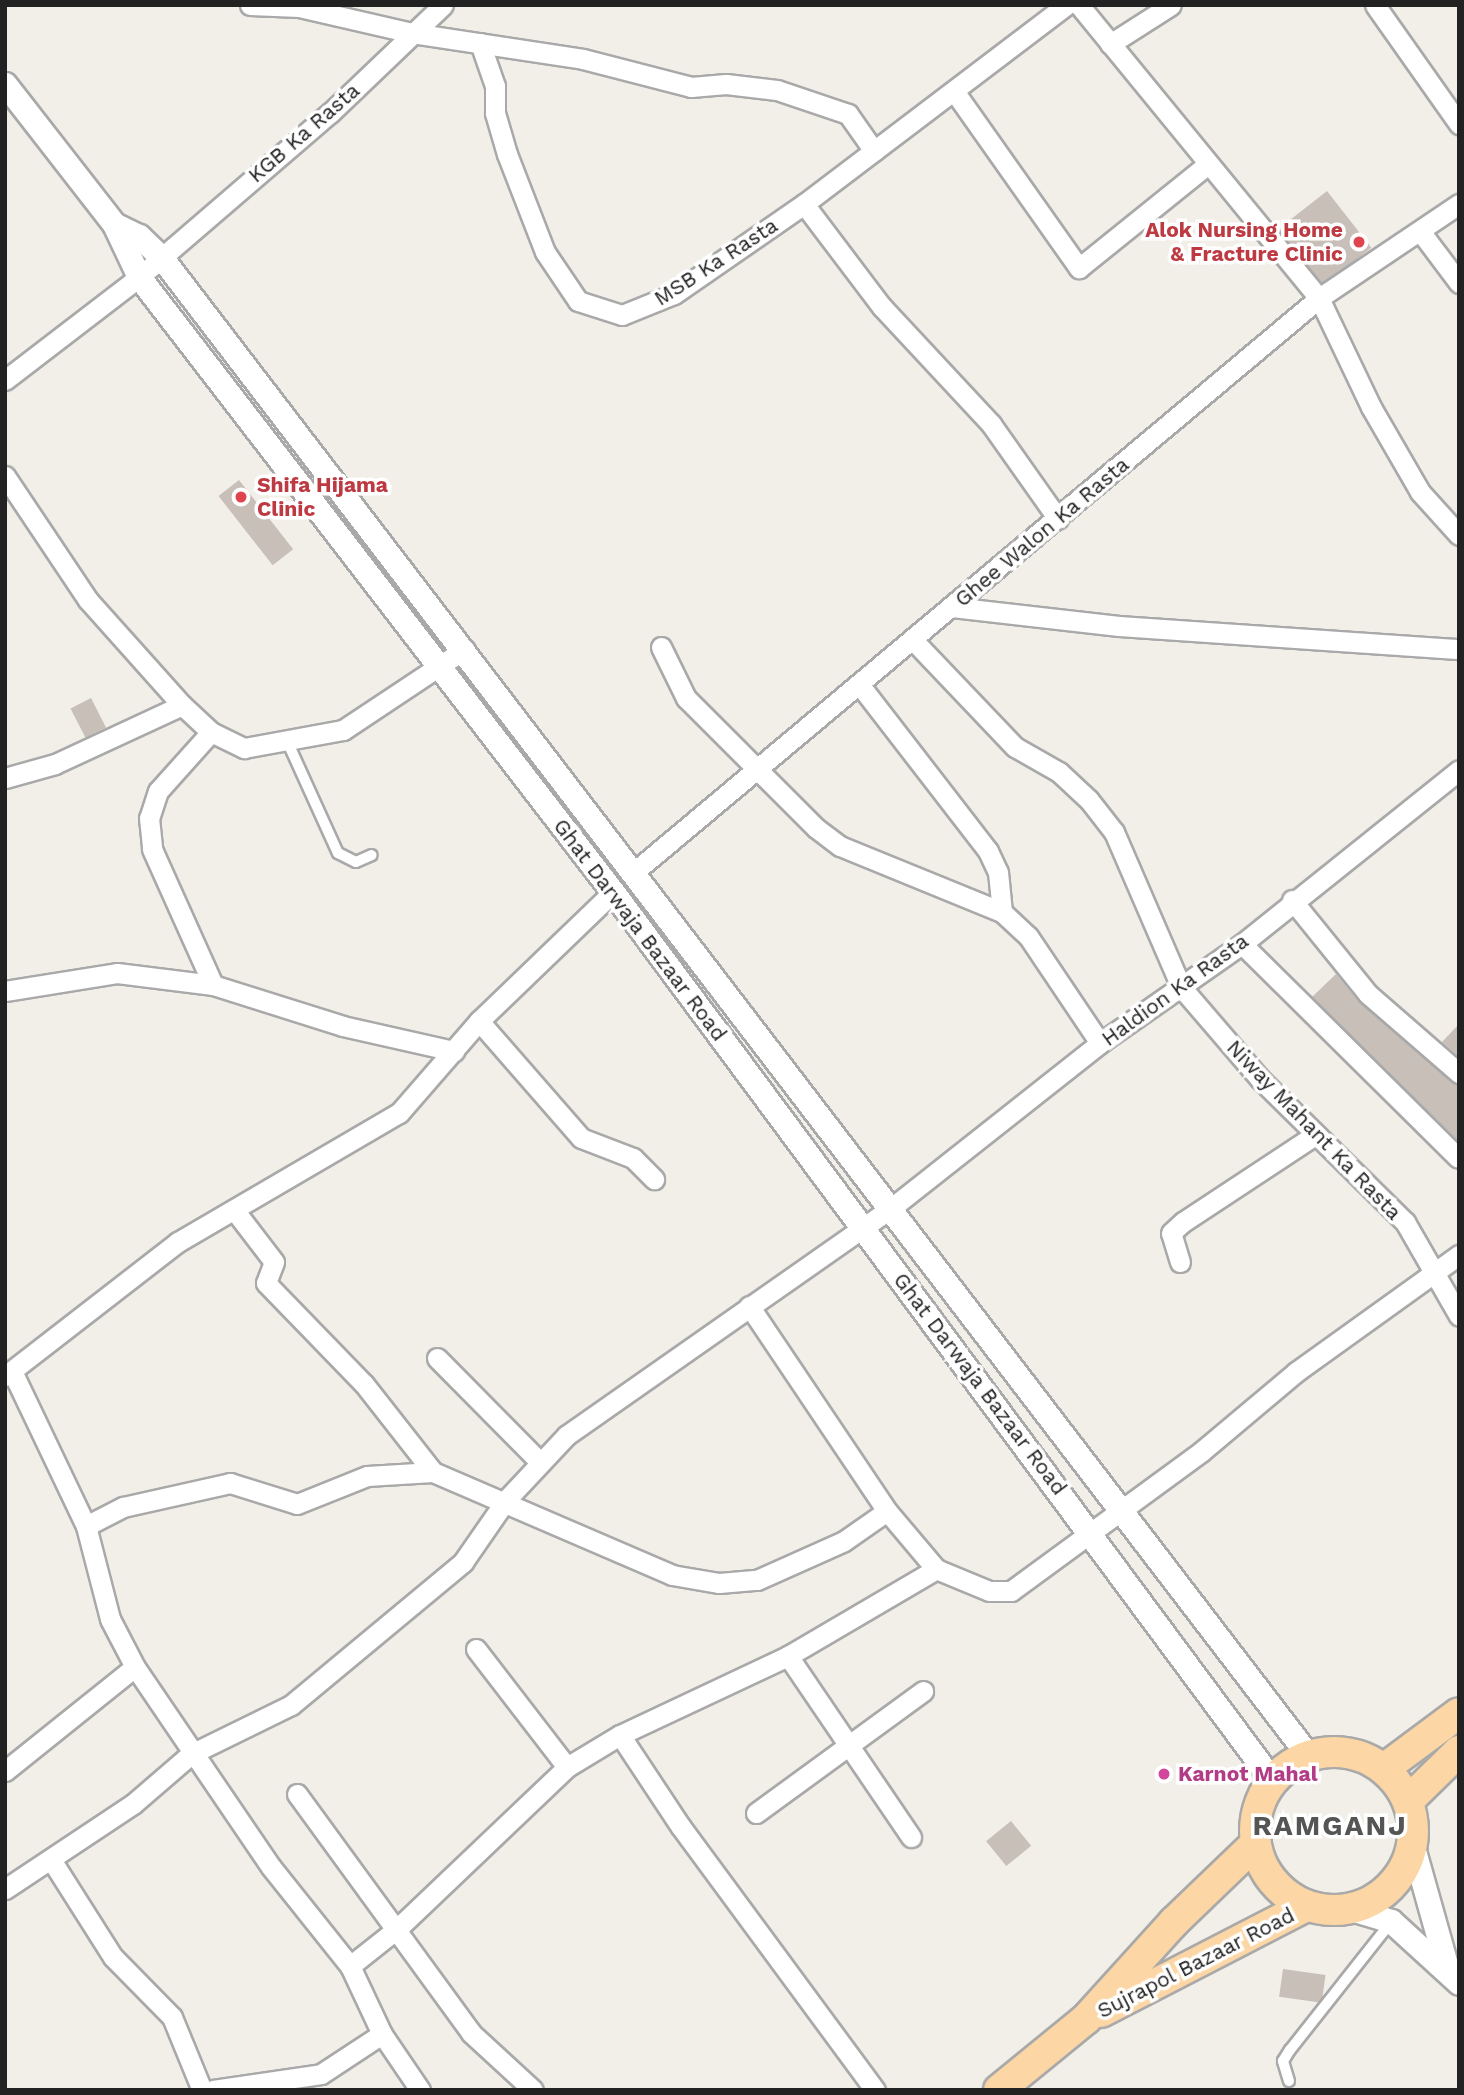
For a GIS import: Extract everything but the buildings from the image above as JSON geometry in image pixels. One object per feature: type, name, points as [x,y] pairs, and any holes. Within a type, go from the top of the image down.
[{"type":"main road","points":[[1385,1768],[1459,1713]]},
{"type":"main road","points":[[1348,1751],[1385,1768],[1409,1800],[1413,1847],[1399,1877],[1378,1897],[1351,1909],[1306,1906],[1270,1879],[1255,1844],[1260,1799],[1272,1780],[1308,1755],[1348,1751]]},
{"type":"main road","points":[[1409,1800],[1459,1751]]},
{"type":"main road","name":"Sujrapol Bazaar Road","points":[[999,2090],[1086,2019],[1174,1922],[1255,1844]]},
{"type":"main road","name":"Sujrapol Bazaar Road","points":[[1086,2019],[1306,1906]]},
{"type":"street","points":[[250,5],[299,7],[412,33],[583,59],[625,74],[691,87],[726,84],[777,89],[848,114],[874,151]]},
{"type":"street","name":"KGB Ka Rasta","points":[[5,380],[139,277],[330,113],[443,5]]},
{"type":"street","name":"MSB Ka Rasta","points":[[480,43],[495,86],[495,113],[507,154],[545,252],[578,301],[622,315],[650,305],[804,204],[1066,5]]},
{"type":"street","points":[[1079,5],[1319,298],[1371,407],[1420,492],[1459,535]]},
{"type":"street","points":[[1110,44],[1171,5]]},
{"type":"street","points":[[1375,5],[1459,124]]},
{"type":"street","name":"Ghat Darwaja Bazaar Road","points":[[5,84],[114,224],[139,277],[613,892],[861,1228],[1093,1533],[1272,1780]]},
{"type":"street","points":[[954,91],[1079,268],[1208,164]]},
{"type":"street","points":[[804,204],[882,307],[991,424],[1058,519]]},
{"type":"street","name":"Ghee Walon Ka Rasta","points":[[634,872],[1319,298],[1459,204]]},
{"type":"street","points":[[114,224],[139,236],[161,257],[465,649],[1308,1755]]},
{"type":"street","points":[[1420,231],[1459,284]]},
{"type":"street","points":[[5,476],[88,600],[182,705],[211,732],[244,748],[288,743],[343,730],[465,649]]},
{"type":"street","points":[[952,607],[1119,626],[1459,649]]},
{"type":"street","name":"Niway Mahant Ka Rasta","points":[[912,639],[1015,747],[1059,772],[1106,821],[1181,987],[1315,1135],[1405,1222],[1459,1316]]},
{"type":"street","points":[[661,648],[686,698],[757,770],[840,846],[1002,912],[1028,936],[1100,1043]]},
{"type":"street","points":[[859,684],[988,851],[998,872],[1002,912]]},
{"type":"street","points":[[5,778],[55,764],[182,705]]},
{"type":"street","points":[[211,732],[158,791],[149,818],[152,849],[213,985]]},
{"type":"street","name":"Haldion Ka Rasta","points":[[5,1889],[52,1861],[133,1804],[191,1754],[291,1705],[463,1562],[538,1460],[620,1395],[890,1209],[1100,1043],[1242,944],[1292,900],[1459,769]]},
{"type":"street","points":[[420,2090],[382,2034],[350,1966],[271,1867],[191,1754],[135,1667],[110,1619],[86,1526],[9,1374],[178,1242],[398,1113],[479,1021],[634,872]]},
{"type":"street","points":[[1292,900],[1368,994],[1459,1073]]},
{"type":"street","points":[[1242,944],[1458,1158]]},
{"type":"street","points":[[7,986],[117,973],[213,985],[343,1026],[454,1051]]},
{"type":"street","points":[[479,1021],[581,1138],[633,1158],[654,1180]]},
{"type":"street","points":[[1180,1262],[1171,1233],[1183,1222],[1315,1135]]},
{"type":"street","points":[[235,1211],[274,1262],[266,1283],[364,1384],[433,1472]]},
{"type":"street","points":[[749,1306],[887,1511],[936,1569],[1000,1594],[1121,1513],[1296,1371],[1459,1255]]},
{"type":"street","points":[[437,1358],[538,1460]]},
{"type":"street","points":[[86,1526],[123,1507],[230,1483],[297,1504],[367,1476],[433,1472],[506,1500],[672,1576],[719,1583],[757,1580],[844,1541],[887,1511]]},
{"type":"street","points":[[350,1966],[398,1928],[567,1767],[620,1735],[788,1656],[936,1569]]},
{"type":"street","points":[[476,1649],[567,1767]]},
{"type":"street","points":[[788,1656],[911,1837]]},
{"type":"street","points":[[5,1771],[135,1667]]},
{"type":"street","points":[[756,1813],[850,1747],[923,1691]]},
{"type":"street","points":[[620,1735],[681,1827],[875,2090]]},
{"type":"street","points":[[297,1794],[398,1928],[471,2033],[533,2090]]},
{"type":"street","points":[[1413,1847],[1453,1975]]},
{"type":"street","points":[[52,1861],[113,1956],[172,2017],[202,2090]]},
{"type":"street","points":[[1351,1909],[1391,1921],[1453,1975]]},
{"type":"street","points":[[213,2090],[316,2082],[382,2034]]},
{"type":"lane","points":[[288,743],[338,852],[356,862],[372,855]]},
{"type":"lane","points":[[1289,2081],[1283,2061],[1290,2050],[1391,1921]]},
{"type":"place","name":"Alok Nursing Home & Fracture Clinic","points":[[1359,242]]},
{"type":"place","name":"Shifa Hijama Clinic","points":[[241,497]]},
{"type":"place","name":"Karnot Mahal","points":[[1164,1774]]},
{"type":"district","name":"RAMGANJ","points":[[1330,1826]]}]
